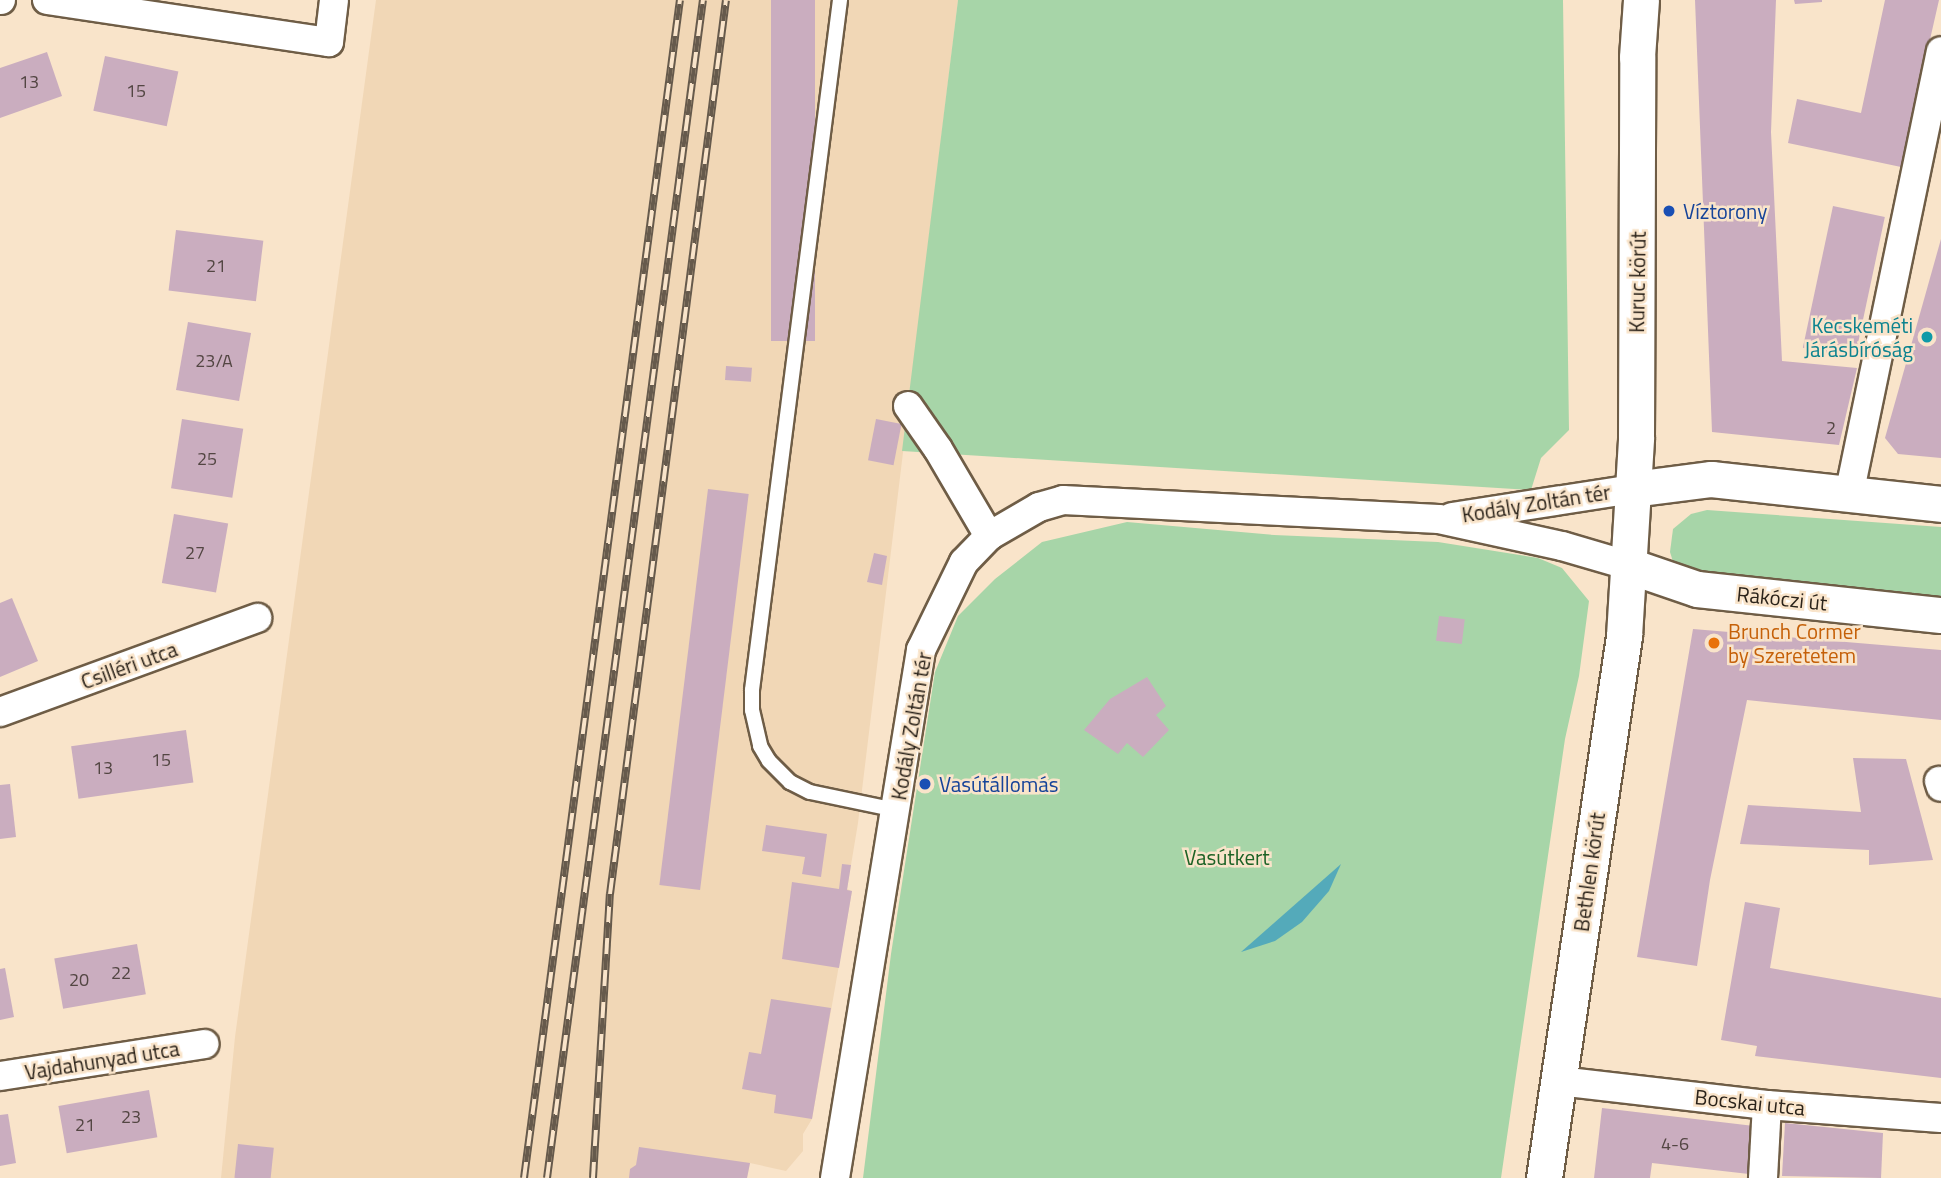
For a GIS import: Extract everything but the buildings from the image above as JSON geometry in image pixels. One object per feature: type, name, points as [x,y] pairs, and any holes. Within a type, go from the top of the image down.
[{"type":"street","points":[[47,0],[328,42],[334,0]]},
{"type":"street","name":"Kuruc körút","points":[[1628,565],[1633,489],[1638,235],[1637,57],[1641,0]]},
{"type":"street","points":[[1849,495],[1941,51]]},
{"type":"street","points":[[908,406],[938,449],[989,536]]},
{"type":"street","points":[[1633,489],[1711,479],[1941,504]]},
{"type":"street","name":"Kodály Zoltán tér","points":[[1439,519],[1633,489]]},
{"type":"street","name":"Kodály Zoltán tér","points":[[835,1178],[921,650],[964,562],[989,536],[1039,507],[1063,500],[1439,519],[1562,546],[1628,565]]},
{"type":"street","name":"Rákóczi út","points":[[1628,565],[1697,589],[1941,615]]},
{"type":"street","name":"Bethlen körút","points":[[1544,1178],[1624,636],[1628,565]]},
{"type":"street","name":"Csilléri utca","points":[[0,712],[257,618]]},
{"type":"street","name":"Vajdahunyad utca","points":[[0,1076],[205,1044]]},
{"type":"street","name":"Bocskai utca","points":[[1559,1081],[1767,1105],[1941,1118]]},
{"type":"street","points":[[1763,1178],[1767,1105]]},
{"type":"lane","points":[[840,0],[752,690],[752,710],[760,746],[769,761],[790,782],[810,792],[896,810]]},
{"type":"shaded area","points":[[376,0],[958,0],[858,823],[847,889],[852,891],[812,1119],[803,1134],[803,1151],[786,1171],[750,1163],[747,1178],[221,1178],[235,1037]]},
{"type":"green space","points":[[958,0],[1563,0],[1569,430],[1541,458],[1531,490],[902,451]]},
{"type":"green space","points":[[1707,510],[1941,527],[1941,607],[1676,571],[1670,552],[1673,529],[1691,514]]},
{"type":"green space","name":"Vasútkert","points":[[1127,522],[1274,535],[1438,542],[1538,558],[1562,568],[1589,601],[1579,676],[1565,739],[1501,1178],[863,1178],[891,954],[935,672],[958,616],[995,579],[1042,542]]},
{"type":"water","points":[[1341,864],[1329,891],[1302,922],[1275,941],[1241,952]]},
{"type":"railway","points":[[524,1178],[680,0]]},
{"type":"railway","points":[[547,1178],[703,0]]},
{"type":"railway","points":[[593,1178],[610,894],[726,0]]},
{"type":"place","name":"Víztorony","points":[[1669,211]]},
{"type":"place","name":"Kecskeméti Járásbíróság","points":[[1927,337]]},
{"type":"place","name":"Brunch Cormer by Szeretetem","points":[[1714,643]]},
{"type":"place","name":"Vasútállomás","points":[[925,784]]}]
